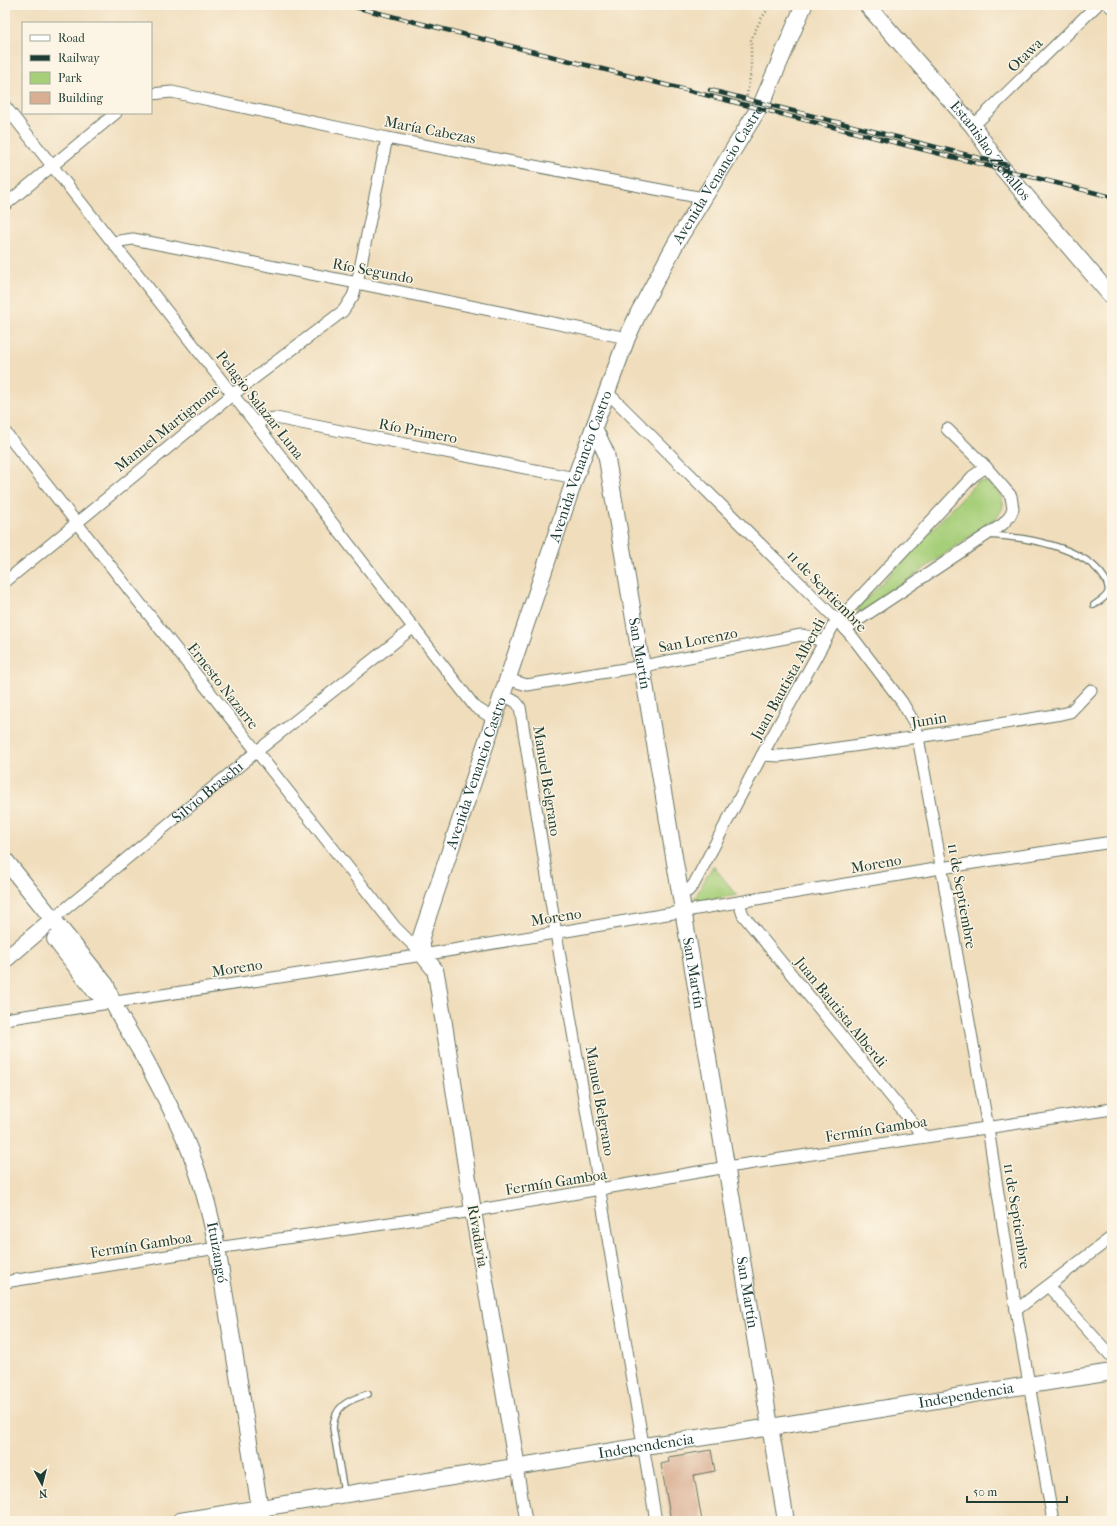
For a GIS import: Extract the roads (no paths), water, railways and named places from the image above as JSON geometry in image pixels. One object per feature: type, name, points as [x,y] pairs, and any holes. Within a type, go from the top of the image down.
[{"type":"street","name":"Avenida Venancio Castro","points":[[423,955],[421,937],[423,930],[575,478],[627,338],[676,243],[762,103],[804,5]]},
{"type":"street","name":"Estanislao Zeballos","points":[[867,5],[973,126],[998,163],[1112,297]]},
{"type":"street","name":"Otawa","points":[[973,126],[1098,5]]},
{"type":"street","points":[[1109,5],[1112,8]]},
{"type":"street","name":"María Cabezas","points":[[152,94],[172,92],[387,138],[703,198]]},
{"type":"street","name":"Pelagio Salazar Luna","points":[[5,106],[255,423],[475,707],[494,719]]},
{"type":"street","points":[[5,205],[115,114]]},
{"type":"street","name":"Manuel Martignone","points":[[5,582],[232,395],[343,311],[353,296],[357,283],[387,138]]},
{"type":"street","name":"Río Segundo","points":[[113,242],[133,239],[627,338]]},
{"type":"street","name":"11 de Septiembre","points":[[607,392],[854,639],[902,702],[916,726],[988,1128],[1028,1385],[1053,1521]]},
{"type":"street","name":"Río Primero","points":[[255,423],[266,419],[276,418],[575,478]]},
{"type":"street","name":"San Martín","points":[[594,428],[606,453],[786,1521]]},
{"type":"street","points":[[947,429],[986,468]]},
{"type":"street","name":"Ernesto Nazarre","points":[[5,432],[395,927],[423,955]]},
{"type":"street","name":"Juan Bautista Alberdi","points":[[681,893],[688,891],[694,884],[823,642],[841,625],[973,476],[986,468],[1011,496],[1013,509],[1010,516],[1003,524],[841,625]]},
{"type":"street","name":"Silvio Braschi","points":[[5,960],[256,752],[414,627]]},
{"type":"street","name":"San Lorenzo","points":[[505,687],[527,685],[643,666],[801,635],[823,642]]},
{"type":"street","name":"Manuel Belgrano","points":[[505,687],[520,707],[556,933],[656,1521]]},
{"type":"street","name":"Junin","points":[[762,755],[780,756],[918,737],[1070,712],[1091,690]]},
{"type":"street","name":"Moreno","points":[[5,1019],[423,955],[942,868],[1112,842]]},
{"type":"street","points":[[5,860],[49,922]]},
{"type":"street","points":[[5,876],[49,922]]},
{"type":"street","name":"Juan Bautista Alberdi","points":[[739,903],[743,916],[924,1137]]},
{"type":"street","name":"Ituizangó","points":[[49,922],[106,985],[112,1003],[144,1056],[185,1138],[191,1154],[208,1209],[217,1248],[261,1515]]},
{"type":"street","name":"Rivadavia","points":[[423,955],[435,970],[437,979],[473,1211],[526,1521]]},
{"type":"street","name":"Fermín Gamboa","points":[[5,1282],[217,1248],[473,1211],[727,1167],[1112,1109]]},
{"type":"street","points":[[1016,1310],[1049,1287],[1112,1237]]},
{"type":"street","points":[[1049,1287],[1112,1357]]},
{"type":"street","name":"Independencia","points":[[180,1521],[261,1515],[344,1495],[517,1466],[1112,1372]]},
{"type":"lane","points":[[986,535],[1006,536],[1039,542],[1074,553],[1100,573],[1108,586],[1108,594],[1106,597],[1094,605]]},
{"type":"lane","points":[[344,1495],[333,1428],[334,1418],[348,1401],[368,1394]]},
{"type":"railway","points":[[347,5],[1112,197]]},
{"type":"railway","points":[[710,90],[1007,165]]}]
